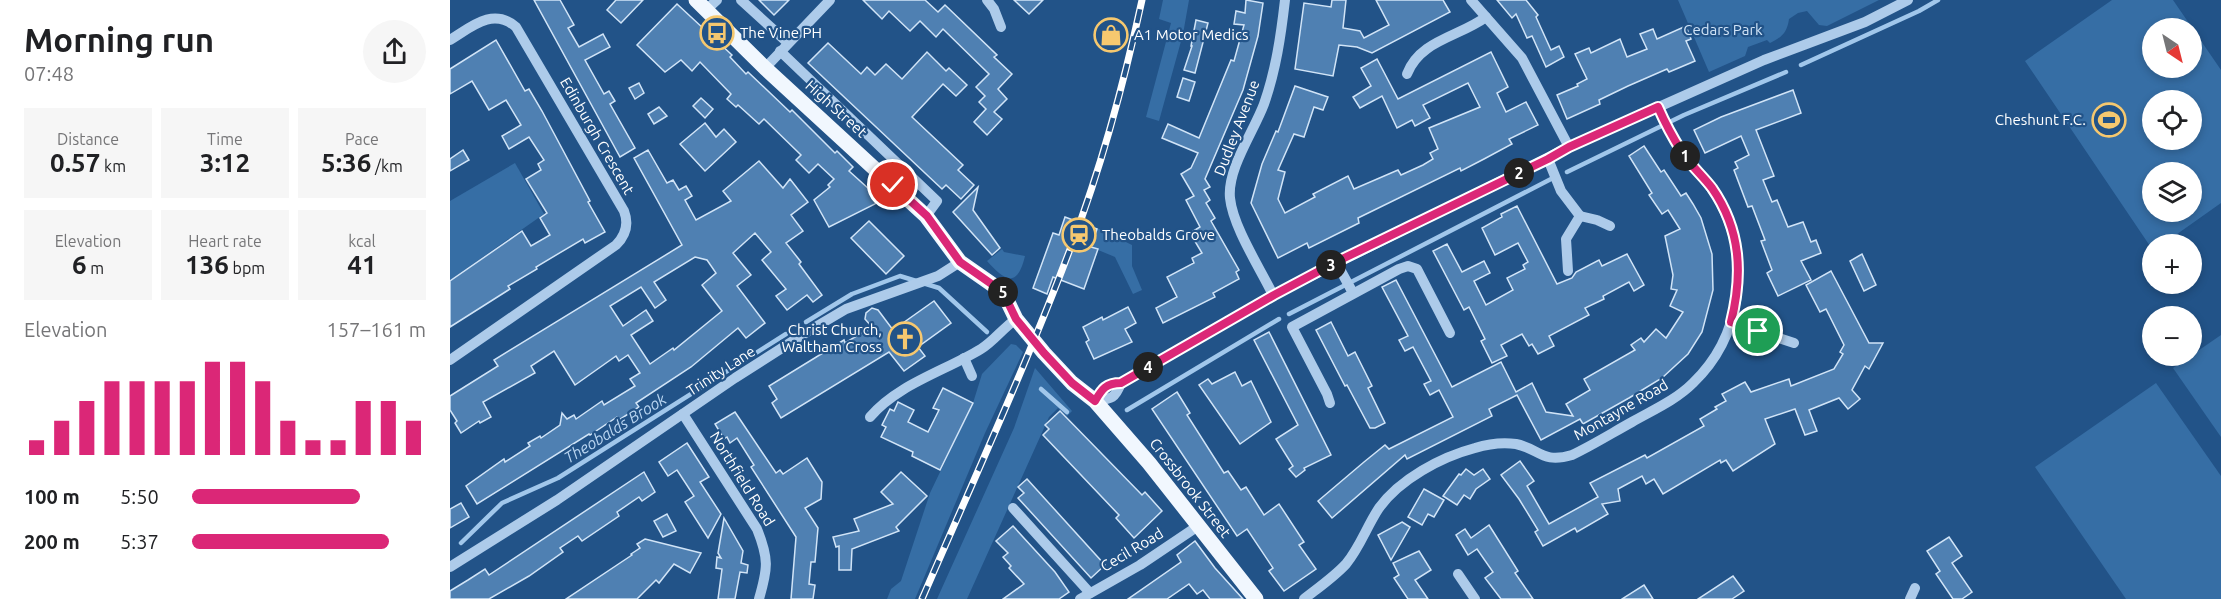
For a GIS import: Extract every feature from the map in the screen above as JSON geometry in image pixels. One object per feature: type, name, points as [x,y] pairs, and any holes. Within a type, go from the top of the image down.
[{"type":"main road","name":"High Street","points":[[706,3],[765,68],[927,216],[960,262],[1003,292],[1016,319],[1065,376],[1095,401]]},
{"type":"main road","name":"Crossbrook Street","points":[[1095,401],[1176,495],[1256,599]]},
{"type":"street","points":[[741,0],[784,47],[937,201],[927,216]]},
{"type":"street","points":[[765,68],[830,0]]},
{"type":"street","points":[[987,0],[994,9],[1001,27]]},
{"type":"street","name":"Dudley Avenue","points":[[1274,295],[1234,216],[1230,192],[1233,175],[1269,87],[1281,35],[1285,0]]},
{"type":"street","points":[[1471,0],[1522,58],[1569,147]]},
{"type":"street","points":[[1095,401],[1103,387],[1110,383],[1121,383],[1274,295],[1569,147],[1764,60],[1865,22],[1908,0]]},
{"type":"street","name":"Edinburgh Crescent","points":[[450,40],[486,18],[497,17],[516,27],[624,211],[627,223],[625,232],[616,245],[450,360]]},
{"type":"street","points":[[1407,74],[1412,63],[1425,48],[1468,29],[1486,17]]},
{"type":"street","name":"Montayne Road","points":[[1304,599],[1347,562],[1380,508],[1397,490],[1413,478],[1455,455],[1491,444],[1517,444],[1541,456],[1556,458],[1572,455],[1670,401],[1693,383],[1714,358],[1731,322],[1738,292],[1736,243],[1732,229],[1713,189],[1683,155],[1658,107]]},
{"type":"street","points":[[1548,159],[1557,176],[1561,191],[1580,216],[1610,226]]},
{"type":"street","points":[[1569,271],[1566,239],[1580,216]]},
{"type":"street","name":"Trinity Lane","points":[[450,567],[557,500],[802,335],[846,309],[933,278],[945,273],[960,262]]},
{"type":"street","points":[[1336,262],[1352,291]]},
{"type":"street","points":[[1330,403],[1292,327],[1352,291],[1408,266],[1417,269],[1450,333]]},
{"type":"street","points":[[870,417],[883,403],[984,347],[1016,319]]},
{"type":"street","points":[[1731,322],[1794,343]]},
{"type":"street","points":[[964,358],[972,376]]},
{"type":"street","name":"Northfield Road","points":[[683,414],[758,529],[766,550],[768,567],[759,599]]},
{"type":"street","points":[[1013,508],[1085,596]]},
{"type":"street","name":"Cecil Road","points":[[1085,596],[1140,565],[1198,526]]},
{"type":"street","points":[[1458,574],[1475,599]]},
{"type":"street","points":[[1910,599],[1915,588]]},
{"type":"green space","points":[[1163,0],[1189,0],[1183,34],[1159,121],[1146,117],[1171,23],[1159,19]]},
{"type":"green space","name":"Cedars Park","points":[[1678,0],[1879,0],[1827,26],[1819,25],[1807,11],[1798,13],[1789,19],[1787,28],[1778,39],[1770,43],[1767,40],[1748,47],[1745,56],[1709,72]]},
{"type":"green space","name":"Cheshunt F.C.","points":[[2112,0],[2173,0],[2185,18],[2142,18],[2142,78],[2202,78],[2202,42],[2221,70],[2221,203],[2202,216],[2202,162],[2142,162],[2142,222],[2194,222],[2177,234],[2142,234],[2025,61]]},
{"type":"green space","points":[[515,163],[544,214],[450,280],[450,201]]},
{"type":"green space","points":[[1097,228],[1132,245],[1132,266],[1142,290],[1133,294],[1115,257],[1091,247]]},
{"type":"green space","points":[[1002,249],[1004,252],[1025,256],[1022,267],[1014,277],[1005,277],[987,261]]},
{"type":"green space","points":[[2221,335],[2221,437],[2173,368],[2202,366],[2202,348]]},
{"type":"green space","points":[[1011,344],[1016,345],[1023,352],[985,433],[915,599],[887,599],[891,589],[901,581],[930,493],[973,403],[982,374]]},
{"type":"green space","points":[[1035,368],[1072,411],[1067,416],[1058,408],[1049,417],[967,599],[937,599],[1014,428]]},
{"type":"green space","points":[[2156,383],[2221,476],[2221,599],[2126,599],[2035,467]]},
{"type":"building","points":[[534,0],[560,0],[574,25],[568,28],[579,47],[603,34],[610,47],[585,60],[604,94],[609,91],[615,101],[610,104],[635,148],[620,157]]},
{"type":"building","points":[[616,0],[643,0],[621,23],[607,10]]},
{"type":"building","points":[[759,0],[789,0],[774,15]]},
{"type":"building","points":[[863,0],[925,0],[938,12],[945,5],[997,55],[994,57],[1012,74],[998,89],[1007,99],[994,112],[1002,119],[987,135],[974,122],[986,109],[979,102],[985,96],[976,87],[989,74],[943,29],[936,37],[920,21],[910,31],[889,11],[882,19]]},
{"type":"building","points":[[1014,0],[1043,0],[1029,14]]},
{"type":"building","points":[[1246,0],[1263,3],[1258,36],[1243,90],[1205,179],[1210,187],[1204,190],[1210,200],[1206,203],[1215,218],[1211,221],[1239,270],[1236,272],[1239,279],[1213,293],[1215,297],[1163,323],[1156,308],[1177,297],[1167,277],[1194,263],[1192,258],[1202,253],[1190,233],[1200,227],[1186,200],[1194,196],[1181,174],[1191,168],[1198,153],[1162,138],[1168,124],[1199,138],[1231,60],[1234,61],[1244,25],[1234,24],[1236,11],[1245,13]]},
{"type":"building","points":[[1332,0],[1346,0],[1343,28],[1360,31],[1364,38],[1389,25],[1376,0],[1443,0],[1450,12],[1372,53],[1357,47],[1339,45],[1333,76],[1295,69],[1304,3],[1331,7]]},
{"type":"building","points":[[1497,0],[1526,0],[1538,15],[1536,17],[1551,50],[1559,46],[1564,57],[1546,67],[1532,36],[1527,38],[1516,14],[1512,18]]},
{"type":"building","points":[[677,4],[732,55],[730,57],[746,74],[748,72],[790,112],[792,110],[835,153],[837,151],[853,167],[849,171],[880,199],[875,204],[829,227],[814,200],[830,187],[828,185],[834,179],[818,164],[809,173],[796,160],[801,155],[764,119],[759,124],[738,105],[736,107],[727,99],[731,94],[700,62],[692,71],[681,60],[665,72],[637,45]]},
{"type":"building","points":[[1196,20],[1208,23],[1195,73],[1184,70],[1192,46]]},
{"type":"building","points":[[1686,26],[1691,39],[1686,41],[1695,61],[1669,72],[1667,69],[1628,86],[1599,100],[1600,104],[1567,119],[1557,95],[1578,86],[1577,84],[1587,79],[1575,54],[1589,48],[1591,53],[1620,39],[1627,57],[1647,49],[1640,34],[1653,29],[1657,39]]},
{"type":"building","points":[[496,40],[525,91],[529,89],[542,111],[605,232],[585,243],[583,239],[536,267],[537,269],[508,286],[510,289],[450,327],[450,281],[522,231],[531,246],[550,235],[540,218],[547,213],[526,179],[541,170],[538,164],[544,160],[529,137],[509,149],[502,136],[521,125],[506,100],[489,110],[472,81],[450,94],[450,69]]},
{"type":"building","points":[[828,43],[861,74],[867,67],[875,75],[886,64],[902,79],[927,52],[946,71],[949,68],[967,85],[956,96],[943,84],[912,117],[963,165],[958,170],[974,185],[961,199],[946,185],[942,189],[808,63]]},
{"type":"building","points":[[1491,52],[1508,87],[1497,93],[1506,112],[1526,102],[1538,125],[1509,139],[1512,144],[1461,171],[1460,168],[1358,218],[1359,223],[1309,248],[1307,243],[1278,258],[1251,203],[1262,164],[1276,131],[1278,132],[1295,86],[1328,97],[1323,110],[1314,107],[1304,137],[1294,134],[1278,170],[1285,172],[1278,199],[1285,213],[1315,197],[1313,194],[1348,176],[1354,189],[1398,170],[1401,175],[1423,165],[1433,159],[1430,153],[1438,149],[1429,128],[1480,107],[1468,83],[1423,105],[1430,118],[1415,126],[1412,120],[1397,128],[1382,96],[1360,108],[1353,97],[1371,86],[1361,68],[1377,59],[1398,99]]},
{"type":"building","points":[[1183,78],[1195,82],[1189,101],[1177,97]]},
{"type":"building","points":[[639,83],[644,93],[635,99],[629,88]]},
{"type":"building","points":[[1793,90],[1801,113],[1756,130],[1774,176],[1763,180],[1772,202],[1777,200],[1788,227],[1803,222],[1811,242],[1816,240],[1821,253],[1801,261],[1811,280],[1778,296],[1767,273],[1772,270],[1761,241],[1765,240],[1752,206],[1748,207],[1734,170],[1738,168],[1735,162],[1749,155],[1741,136],[1705,153],[1694,130],[1721,117]]},
{"type":"building","points":[[701,98],[713,109],[705,118],[693,106]]},
{"type":"building","points":[[659,107],[667,116],[654,124],[648,114]]},
{"type":"building","points":[[705,123],[716,137],[724,129],[736,142],[705,171],[680,144]]},
{"type":"building","points":[[1644,146],[1661,172],[1664,170],[1681,196],[1686,193],[1693,204],[1701,218],[1712,254],[1713,290],[1702,332],[1688,354],[1662,378],[1629,398],[1583,424],[1580,419],[1541,440],[1517,395],[1489,409],[1492,416],[1407,459],[1405,455],[1332,518],[1318,501],[1364,462],[1385,445],[1389,449],[1453,417],[1439,390],[1430,395],[1424,384],[1431,381],[1413,347],[1405,351],[1399,340],[1408,336],[1382,287],[1396,280],[1452,387],[1501,362],[1516,392],[1532,383],[1546,412],[1573,416],[1566,404],[1590,390],[1584,379],[1635,350],[1631,345],[1641,338],[1644,342],[1656,329],[1666,338],[1683,312],[1670,306],[1677,290],[1671,289],[1673,275],[1665,236],[1680,229],[1668,210],[1662,214],[1649,195],[1652,193],[1629,156]]},
{"type":"building","points":[[463,150],[469,160],[450,171],[450,159]]},
{"type":"building","points":[[648,150],[667,183],[673,180],[679,190],[686,186],[692,196],[685,200],[696,220],[731,201],[723,191],[759,161],[783,188],[790,179],[808,202],[791,215],[803,231],[786,243],[822,295],[813,302],[807,295],[787,310],[776,296],[786,289],[762,260],[771,252],[755,233],[733,253],[751,275],[737,286],[765,323],[746,338],[738,328],[691,367],[636,403],[639,407],[619,420],[617,417],[477,504],[466,486],[504,459],[505,462],[530,446],[528,443],[540,436],[541,438],[560,425],[562,413],[567,419],[574,415],[576,419],[602,401],[604,405],[635,386],[630,379],[640,373],[628,355],[619,361],[616,356],[575,385],[554,351],[531,366],[535,373],[483,402],[491,417],[480,423],[479,421],[461,433],[450,410],[450,396],[498,366],[494,360],[682,245],[634,158]],"holes":[[[695,257],[707,260],[716,273],[702,285],[722,311],[674,350],[673,348],[650,364],[631,335],[653,321],[646,310],[623,326],[610,306],[641,287],[655,308],[666,300],[654,282]]]},
{"type":"building","points":[[978,187],[973,210],[1000,248],[992,255],[953,212]]},
{"type":"building","points":[[1517,206],[1557,284],[1572,278],[1576,272],[1599,260],[1602,266],[1627,254],[1644,285],[1634,291],[1629,282],[1603,296],[1604,299],[1585,308],[1589,315],[1549,336],[1554,346],[1538,354],[1532,344],[1529,346],[1522,334],[1501,345],[1507,356],[1492,363],[1481,341],[1485,339],[1469,307],[1464,310],[1433,251],[1447,244],[1462,272],[1484,261],[1490,273],[1474,281],[1486,305],[1513,290],[1507,278],[1525,269],[1523,265],[1528,262],[1518,243],[1495,255],[1482,228]]},
{"type":"building","points":[[1065,217],[1097,229],[1091,247],[1098,249],[1084,289],[1053,277],[1047,294],[1033,288],[1053,233],[1059,235]]},
{"type":"building","points":[[869,221],[904,256],[886,274],[851,238]]},
{"type":"building","points":[[1862,254],[1876,285],[1864,291],[1850,261]]},
{"type":"building","points":[[1831,271],[1869,343],[1883,343],[1869,369],[1865,366],[1852,390],[1860,399],[1848,409],[1839,398],[1809,410],[1817,431],[1805,435],[1795,409],[1765,419],[1775,444],[1733,471],[1726,460],[1721,463],[1720,460],[1663,494],[1654,479],[1646,484],[1642,476],[1618,489],[1620,501],[1602,504],[1608,514],[1577,532],[1575,528],[1543,546],[1535,532],[1538,530],[1501,475],[1520,461],[1534,481],[1527,486],[1549,524],[1598,497],[1590,483],[1645,455],[1647,458],[1704,426],[1700,419],[1726,401],[1722,394],[1745,382],[1751,392],[1789,379],[1791,386],[1834,369],[1843,354],[1840,352],[1844,345],[1826,309],[1820,312],[1806,285]]},
{"type":"building","points":[[934,301],[951,323],[918,347],[925,356],[904,371],[889,352],[781,418],[772,403],[777,399],[769,386],[844,340],[845,343],[872,327],[865,319],[866,313],[872,308],[878,310],[893,330]]},
{"type":"building","points":[[1128,307],[1136,323],[1125,329],[1132,342],[1094,359],[1086,342],[1089,340],[1083,327]]},
{"type":"building","points":[[1331,322],[1348,356],[1355,352],[1372,386],[1368,388],[1385,423],[1375,428],[1370,428],[1316,330]]},
{"type":"building","points":[[1269,332],[1331,455],[1304,468],[1305,470],[1296,477],[1289,469],[1293,466],[1276,439],[1298,425],[1254,340]]},
{"type":"building","points":[[1235,372],[1242,386],[1251,381],[1271,422],[1240,444],[1199,385],[1208,379],[1212,384]]},
{"type":"building","points":[[943,388],[973,403],[940,470],[912,456],[913,452],[881,437],[886,427],[882,425],[890,409],[894,411],[898,402],[914,410],[908,422],[928,432],[939,410],[933,408]]},
{"type":"building","points":[[1177,392],[1190,413],[1187,415],[1224,473],[1228,471],[1241,490],[1246,487],[1264,515],[1279,504],[1304,542],[1299,545],[1316,569],[1284,591],[1269,571],[1273,568],[1247,529],[1237,536],[1152,409]]},
{"type":"building","points":[[1060,411],[1142,495],[1145,492],[1162,511],[1134,538],[1116,518],[1119,515],[1043,435],[1049,429],[1045,425]]},
{"type":"building","points":[[735,412],[776,473],[780,470],[783,474],[807,458],[822,482],[821,499],[805,508],[818,528],[815,562],[811,562],[809,584],[815,585],[813,599],[791,599],[796,537],[751,467],[754,465],[737,438],[730,443],[727,437],[724,439],[715,424]]},
{"type":"building","points":[[687,443],[709,477],[700,482],[721,514],[708,538],[685,502],[694,496],[677,470],[668,476],[659,462]]},
{"type":"building","points":[[1466,469],[1474,475],[1483,469],[1490,479],[1476,489],[1470,499],[1464,495],[1457,505],[1443,496],[1459,474],[1461,475]]},
{"type":"building","points":[[644,472],[655,492],[642,501],[639,497],[617,512],[619,516],[582,541],[578,536],[560,548],[563,552],[529,576],[489,599],[450,599],[450,591],[485,569],[489,575]]},
{"type":"building","points":[[901,472],[927,496],[896,527],[899,531],[852,549],[851,570],[839,570],[839,546],[836,547],[833,537],[859,531],[854,519],[893,504],[881,492]]},
{"type":"building","points":[[1027,479],[1105,565],[1091,578],[1018,498],[1024,493],[1018,487]]},
{"type":"building","points":[[1424,489],[1444,500],[1434,517],[1428,514],[1422,525],[1408,517]]},
{"type":"building","points":[[461,503],[469,517],[450,528],[450,509]]},
{"type":"building","points":[[667,514],[676,531],[663,537],[654,521]]},
{"type":"building","points":[[724,518],[743,551],[741,563],[748,565],[747,573],[740,572],[735,599],[718,599],[722,569],[716,568],[717,557],[721,558],[718,553]]},
{"type":"building","points":[[1402,522],[1410,527],[1391,560],[1378,535]]},
{"type":"building","points":[[1489,525],[1518,571],[1515,573],[1533,599],[1501,599],[1485,578],[1493,572],[1477,549],[1468,555],[1456,535],[1465,529],[1471,538]]},
{"type":"building","points":[[1013,526],[1055,572],[1069,592],[1059,599],[1003,599],[1024,584],[1009,568],[1011,566],[1003,557],[1008,553],[996,541]]},
{"type":"building","points":[[1949,537],[1962,556],[1952,563],[1972,592],[1962,599],[1953,599],[1936,574],[1940,571],[1927,551]]},
{"type":"building","points":[[645,539],[701,553],[690,573],[674,564],[659,583],[656,580],[637,599],[566,599],[632,555],[640,548],[637,544]]},
{"type":"building","points":[[1195,541],[1215,568],[1243,599],[1210,599],[1203,590],[1197,594],[1189,584],[1167,599],[1128,599],[1181,562],[1177,555]]},
{"type":"building","points":[[1419,551],[1431,570],[1415,580],[1428,599],[1408,599],[1394,578],[1399,575],[1393,563]]},
{"type":"building","points":[[1733,576],[1744,591],[1732,599],[1698,599]]},
{"type":"building","points":[[1644,585],[1653,599],[1622,599]]},
{"type":"waterway","name":"Theobalds Brook","points":[[1801,65],[1938,0]]},
{"type":"waterway","name":"Theobalds Brook","points":[[1567,172],[1684,115],[1786,72]]},
{"type":"waterway","name":"Theobalds Brook","points":[[1289,314],[1551,179]]},
{"type":"waterway","name":"Theobalds Brook","points":[[806,322],[852,294],[900,276],[939,288],[987,332]]},
{"type":"waterway","name":"Theobalds Brook","points":[[1127,410],[1279,319]]},
{"type":"waterway","name":"Theobalds Brook","points":[[461,543],[502,503],[558,478],[786,334]]},
{"type":"waterway","name":"Theobalds Brook","points":[[1041,389],[1067,412]]},
{"type":"railway","points":[[922,599],[1018,378],[1072,244],[1112,124],[1142,0]]},
{"type":"place","name":"The Vine PH","points":[[717,33]]},
{"type":"place","name":"A1 Motor Medics","points":[[1111,35]]},
{"type":"place","name":"Cheshunt F.C.","points":[[2109,120]]},
{"type":"place","name":"Theobalds Grove","points":[[1079,235]]},
{"type":"place","name":"Christ Church, Waltham Cross","points":[[905,339]]},
{"type":"route","points":[[893,185],[927,216],[960,262],[1003,292],[1016,319],[1044,353],[1072,383],[1095,401],[1103,387],[1110,383],[1121,383],[1336,262],[1569,147],[1658,107],[1683,155],[1713,189],[1732,229],[1736,243],[1739,275],[1738,292],[1731,322],[1758,331]]}]
